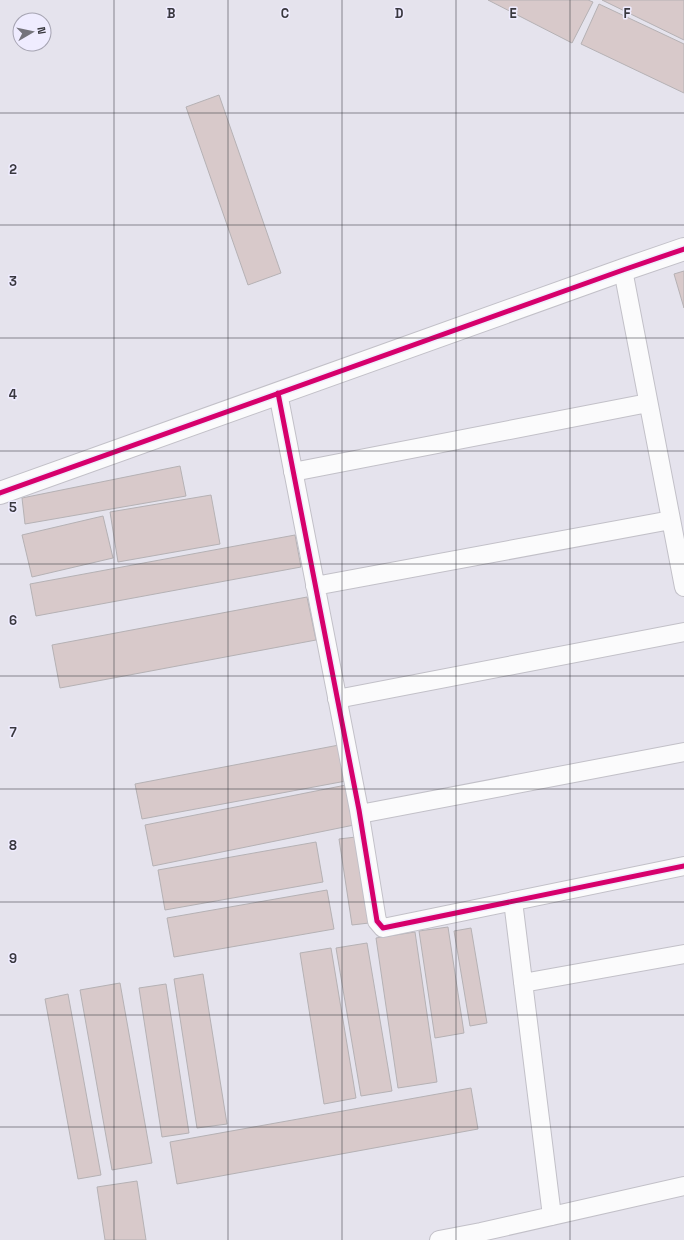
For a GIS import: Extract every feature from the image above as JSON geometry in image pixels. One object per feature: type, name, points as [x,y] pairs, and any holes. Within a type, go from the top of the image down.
[{"type":"street","points":[[0,493],[684,249]]},
{"type":"street","points":[[623,270],[684,587]]},
{"type":"street","points":[[278,393],[360,814],[377,921],[384,928],[684,866]]},
{"type":"street","points":[[293,472],[648,403]]},
{"type":"street","points":[[315,586],[671,520]]},
{"type":"street","points":[[337,699],[684,632]]},
{"type":"street","points":[[360,814],[684,752]]},
{"type":"street","points":[[513,901],[552,1216]]},
{"type":"street","points":[[523,983],[684,954]]},
{"type":"street","points":[[439,1240],[481,1232],[684,1186]]},
{"type":"building","points":[[488,0],[588,0],[593,2],[572,43]]},
{"type":"building","points":[[602,0],[684,0],[684,40]]},
{"type":"building","points":[[599,4],[684,44],[684,93],[581,44]]},
{"type":"building","points":[[219,95],[281,273],[248,285],[186,107]]},
{"type":"building","points":[[684,271],[684,308],[674,274]]},
{"type":"building","points":[[180,466],[186,496],[25,524],[22,498]]},
{"type":"building","points":[[211,495],[220,544],[118,562],[110,512]]},
{"type":"building","points":[[103,516],[113,558],[32,577],[22,535]]},
{"type":"building","points":[[295,535],[301,567],[36,616],[30,584]]},
{"type":"building","points":[[307,597],[316,640],[60,688],[52,645]]},
{"type":"building","points":[[339,745],[346,781],[142,819],[135,784]]},
{"type":"building","points":[[346,785],[354,825],[153,866],[145,825]]},
{"type":"building","points":[[356,837],[369,923],[352,925],[339,839]]},
{"type":"building","points":[[316,842],[323,882],[165,910],[158,870]]},
{"type":"building","points":[[327,890],[334,929],[174,957],[167,918]]},
{"type":"building","points":[[448,927],[464,1033],[435,1038],[419,931]]},
{"type":"building","points":[[471,928],[487,1023],[470,1026],[454,931]]},
{"type":"building","points":[[415,932],[437,1082],[398,1088],[376,938]]},
{"type":"building","points":[[367,943],[392,1091],[361,1096],[336,948]]},
{"type":"building","points":[[331,948],[356,1098],[324,1104],[300,953]]},
{"type":"building","points":[[203,974],[227,1124],[197,1128],[174,979]]},
{"type":"building","points":[[120,983],[152,1163],[112,1170],[80,990]]},
{"type":"building","points":[[166,984],[189,1133],[162,1137],[139,988]]},
{"type":"building","points":[[68,994],[101,1175],[78,1179],[45,999]]},
{"type":"building","points":[[471,1088],[478,1129],[177,1184],[170,1142]]},
{"type":"building","points":[[137,1181],[146,1240],[105,1240],[97,1187]]},
{"type":"cycle path","points":[[0,493],[684,249]]},
{"type":"cycle path","points":[[278,393],[359,810],[377,921],[383,928],[684,866]]}]
